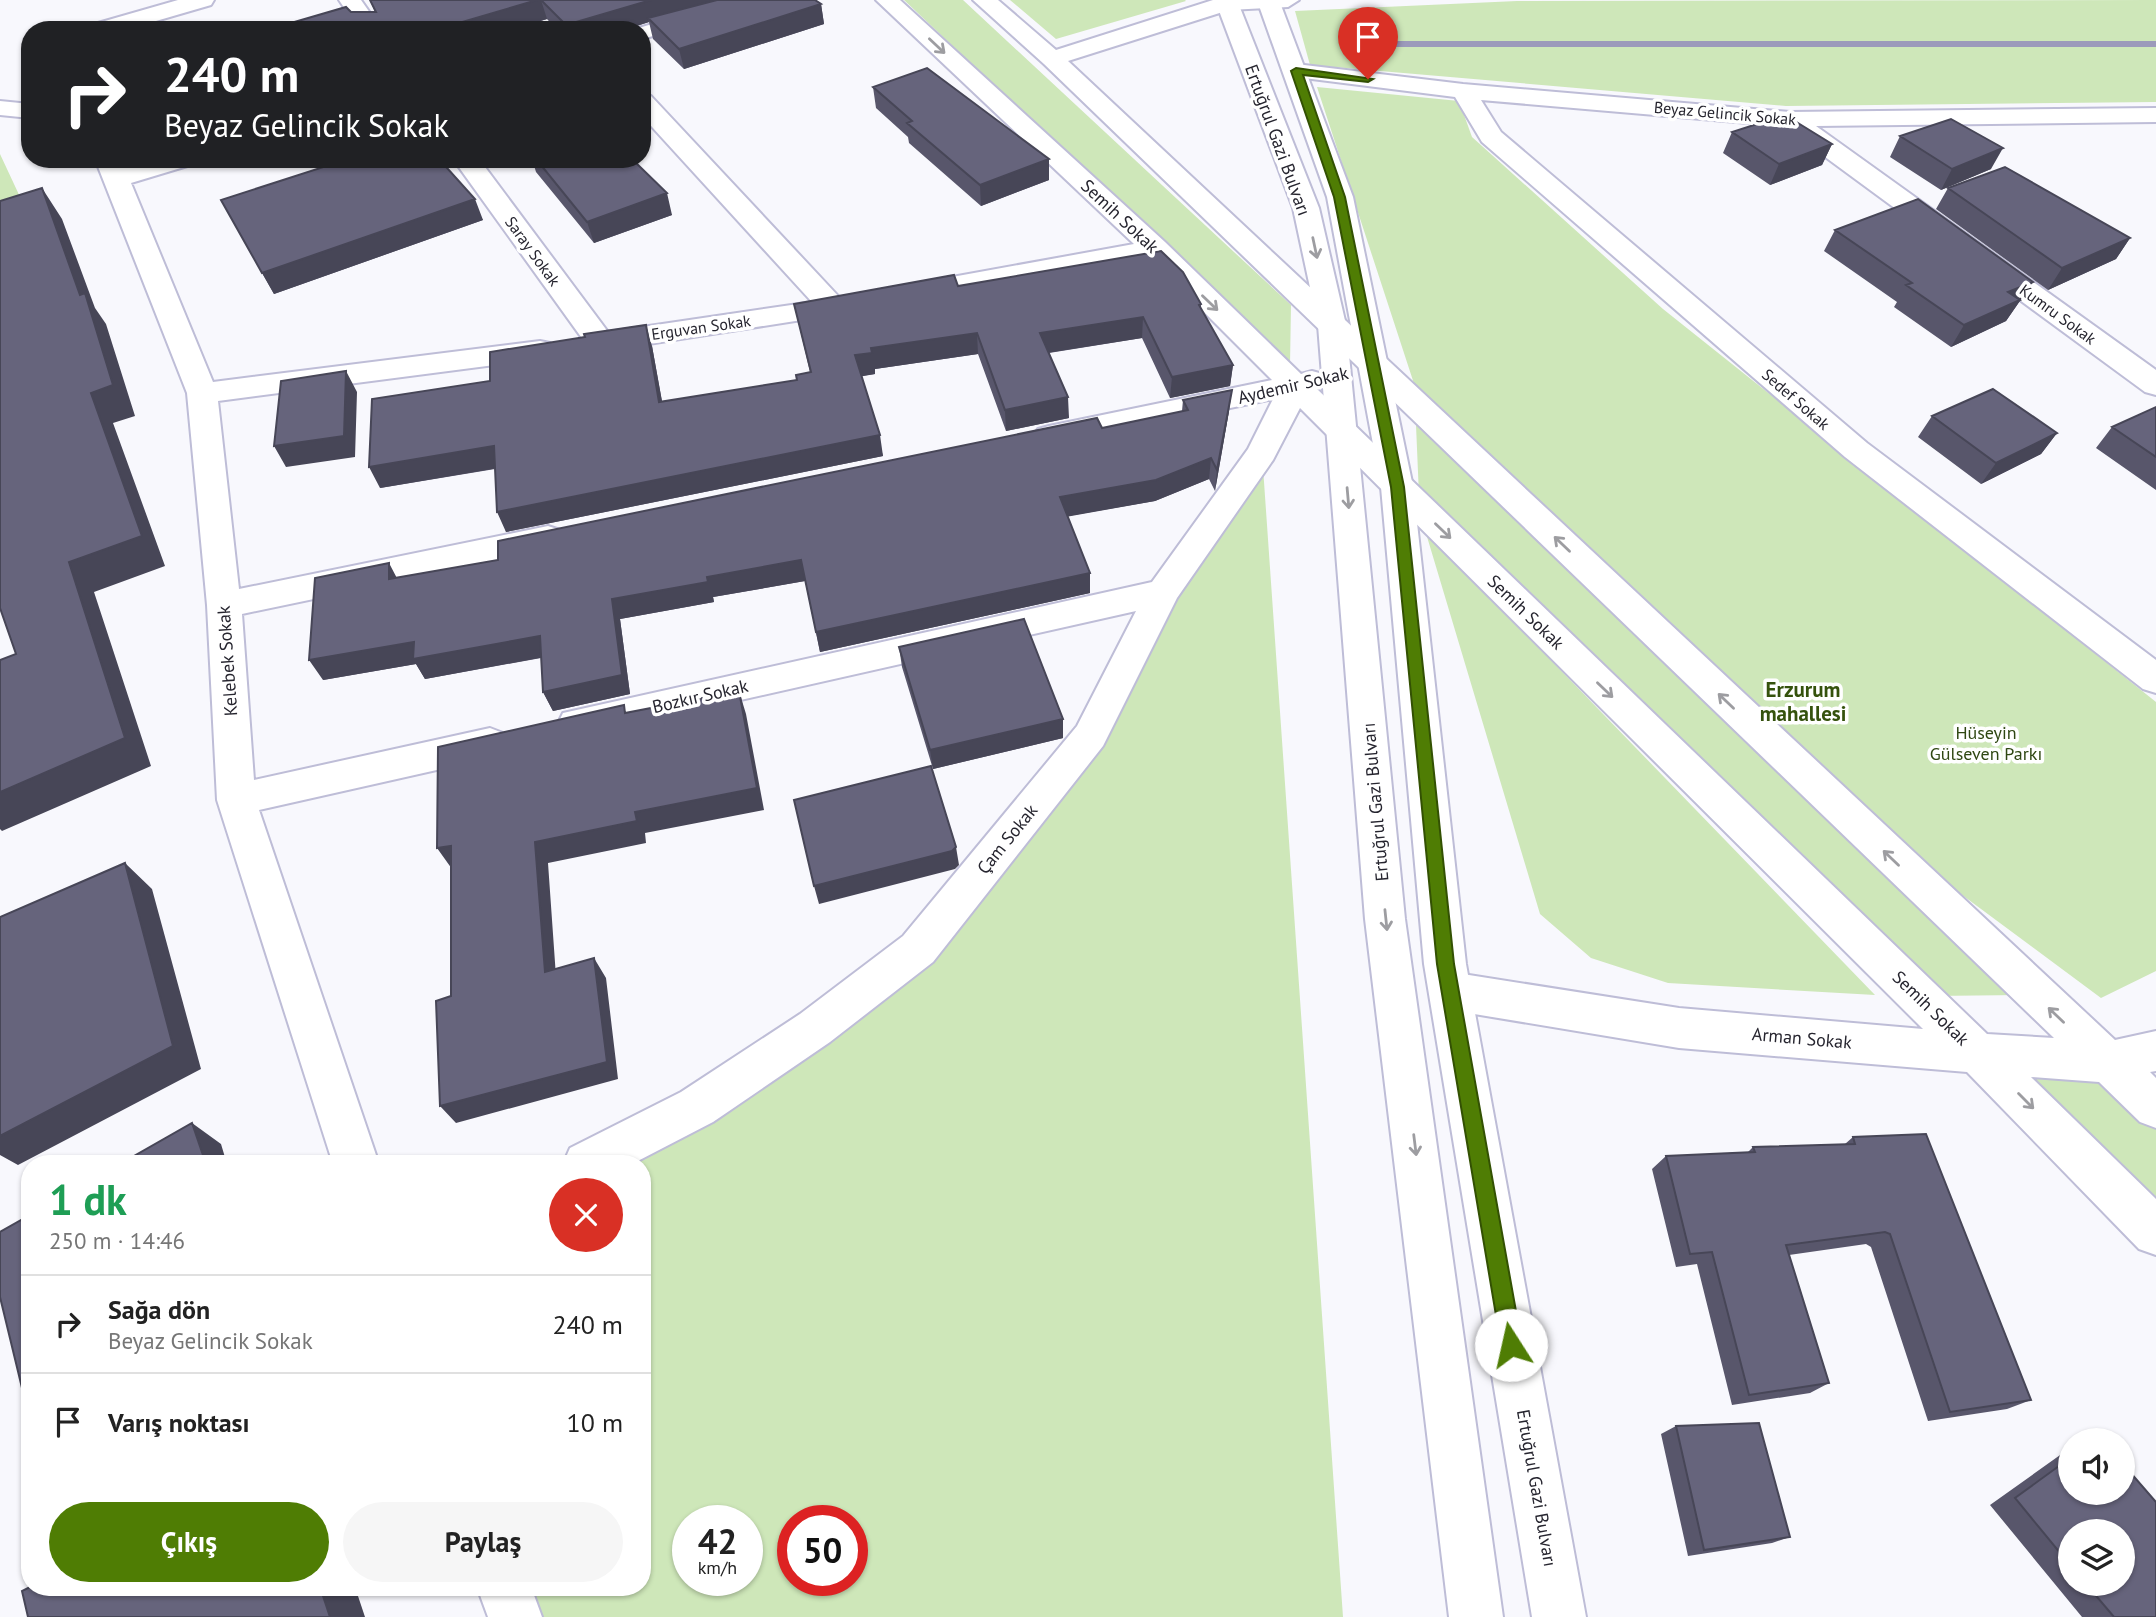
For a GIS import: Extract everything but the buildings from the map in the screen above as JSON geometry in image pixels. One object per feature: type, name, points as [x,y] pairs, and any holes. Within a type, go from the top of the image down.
[{"type":"street","points":[[130,21],[203,0]]},
{"type":"street","points":[[350,0],[365,21]]},
{"type":"street","points":[[651,25],[662,16],[759,0]]},
{"type":"street","name":"Semih Sokak","points":[[887,0],[1155,248],[1977,1053],[2156,1232]]},
{"type":"street","points":[[984,0],[1052,59],[2105,1062],[2156,1107]]},
{"type":"street","name":"Ertuğrul Gazi Bulvarı","points":[[1268,0],[1340,197],[1397,487],[1450,992],[1559,1617]]},
{"type":"street","points":[[1052,59],[1226,2],[1288,0]]},
{"type":"street","name":"Ertuğrul Gazi Bulvarı","points":[[1226,2],[1306,208],[1332,325],[1385,919],[1475,1617]]},
{"type":"street","name":"Beyaz Gelincik Sokak","points":[[1296,71],[1463,91],[1790,119],[2151,117]]},
{"type":"street","name":"Sedef Sokak","points":[[1463,91],[1491,138],[1856,450],[2156,679]]},
{"type":"street","points":[[0,108],[21,110]]},
{"type":"street","points":[[651,111],[834,308]]},
{"type":"street","name":"Kumru Sokak","points":[[1790,119],[2156,385]]},
{"type":"street","name":"Saray Sokak","points":[[473,168],[600,342]]},
{"type":"street","name":"Kelebek Sokak","points":[[112,169],[202,393],[224,605],[236,800],[353,1155]]},
{"type":"street","name":"Erguvan Sokak","points":[[202,393],[600,342],[834,308],[1155,248]]},
{"type":"street","name":"Aydemir Sokak","points":[[1023,441],[1294,386],[1374,366]]},
{"type":"street","name":"Çam Sokak","points":[[604,1155],[697,1107],[815,1028],[918,949],[1090,736],[1163,592],[1262,453],[1294,386]]},
{"type":"street","points":[[224,605],[576,533]]},
{"type":"street","name":"Bozkır Sokak","points":[[236,800],[1163,592]]},
{"type":"street","name":"Arman Sokak","points":[[1450,992],[1678,1028],[1977,1053],[2105,1062],[2156,1051]]},
{"type":"street","points":[[507,1596],[515,1617]]},
{"type":"green space","points":[[904,0],[963,0],[1291,305],[1290,365]]},
{"type":"green space","points":[[1010,0],[1185,0],[1186,1],[1056,39]]},
{"type":"green space","points":[[2156,0],[2156,102],[1786,106],[1310,65],[1295,11],[1517,1]]},
{"type":"green space","name":"Hüseyin Gülseven Parkı","points":[[1317,87],[1459,101],[1472,137],[1663,309],[2156,702],[2156,971],[2101,998],[1896,846],[1420,402]]},
{"type":"green space","points":[[0,154],[21,199],[0,206]]},
{"type":"green space","points":[[1416,425],[2022,995],[1931,996],[1419,496]]},
{"type":"green space","points":[[1262,453],[1343,1617],[515,1617],[507,1596],[651,1596],[651,1155],[600,1155],[918,949],[1090,736]]},
{"type":"green space","points":[[1425,530],[1875,995],[1668,983],[1591,958],[1540,914]]},
{"type":"green space","points":[[2022,1077],[2108,1078],[2156,1121],[2156,1207]]},
{"type":"waterway","points":[[1369,44],[2156,44]]},
{"type":"district","name":"Erzurum mahallesi","points":[[1803,701]]},
{"type":"route","points":[[1368,79],[1296,71],[1340,197],[1397,487],[1445,964],[1511,1345]]}]
